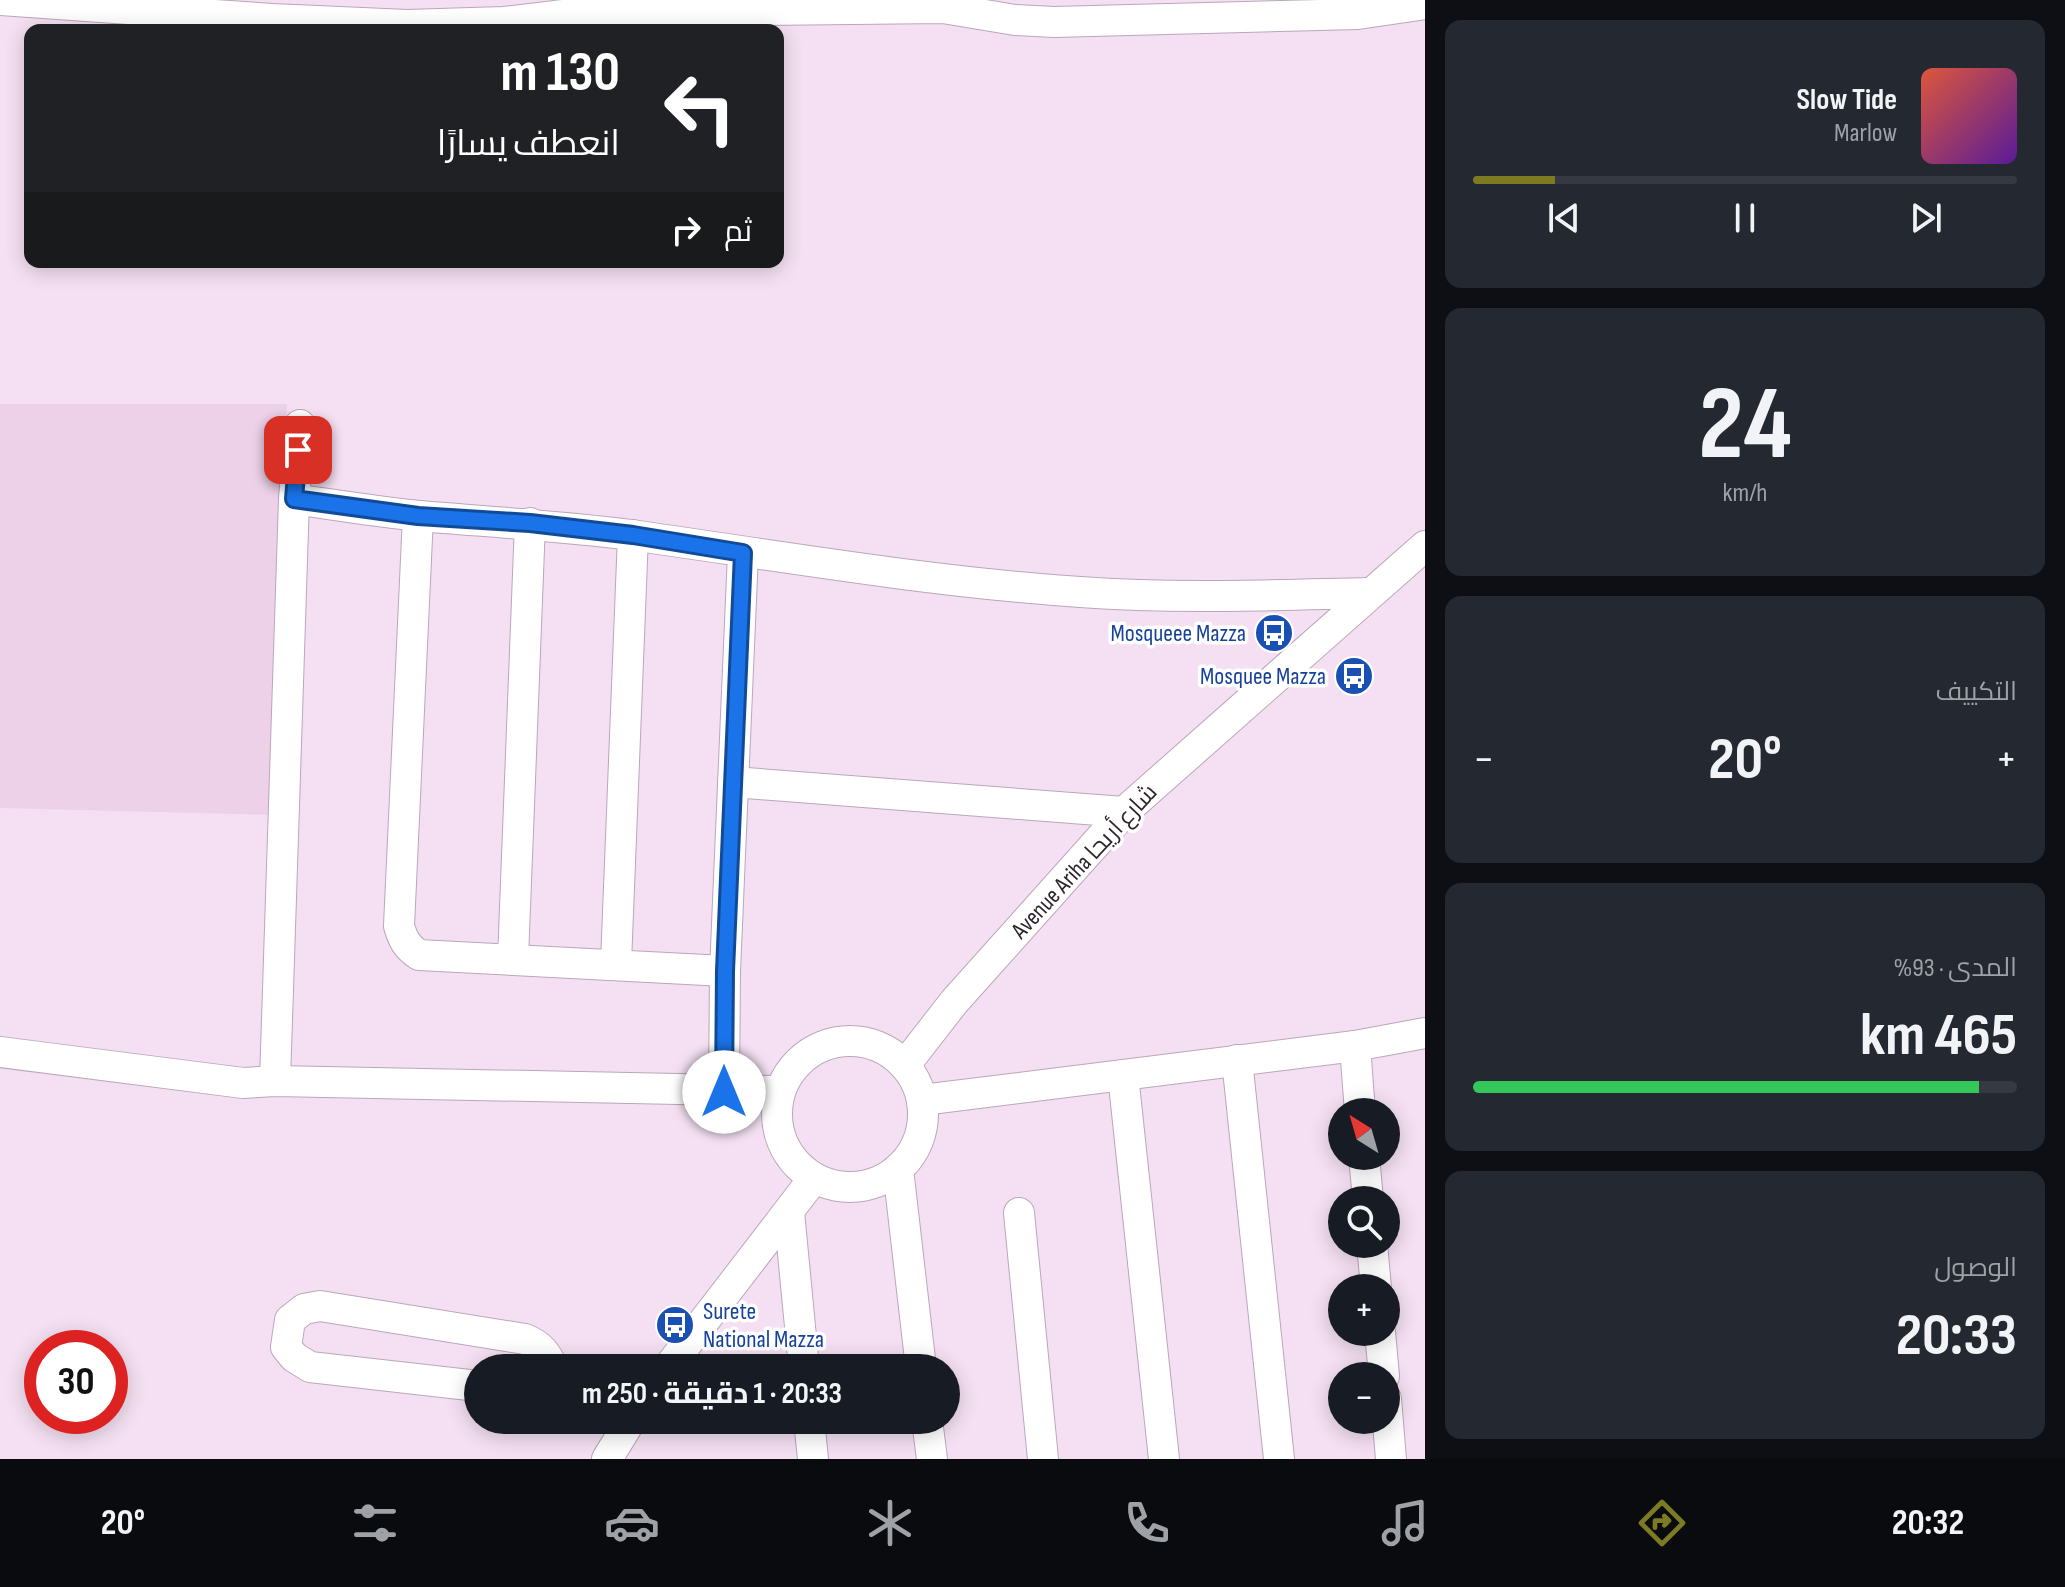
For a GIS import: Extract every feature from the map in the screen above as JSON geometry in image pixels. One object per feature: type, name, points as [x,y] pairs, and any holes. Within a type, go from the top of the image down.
[{"type":"street","points":[[0,0],[273,10],[398,24]]},
{"type":"street","points":[[439,24],[504,22],[588,12],[943,8],[1015,20],[1054,22],[1358,14],[1425,4]]},
{"type":"street","points":[[275,1081],[294,499],[300,425]]},
{"type":"street","points":[[294,499],[418,516],[530,523],[633,535],[743,553],[1078,592],[1187,598],[1370,593]]},
{"type":"street","points":[[418,516],[399,926],[402,938],[419,955],[725,971]]},
{"type":"street","points":[[513,959],[530,523]]},
{"type":"street","points":[[616,963],[633,535]]},
{"type":"street","name":"Avenue Ariha شارع أريحا","points":[[905,1065],[954,1002],[1124,812],[1370,593],[1425,550]]},
{"type":"street","points":[[724,1092],[725,971],[743,553]]},
{"type":"street","points":[[733,782],[1124,812]]},
{"type":"street","points":[[922,1100],[1355,1046],[1425,1033]]},
{"type":"street","points":[[845,1041],[867,1043],[888,1051],[905,1065],[916,1081],[922,1100],[922,1126],[914,1149],[898,1169],[879,1181],[858,1186],[835,1186],[814,1178],[798,1166],[786,1150],[778,1131],[776,1111],[780,1091],[790,1072],[805,1056],[824,1045],[845,1041]]},
{"type":"street","points":[[1355,1046],[1359,1098]]},
{"type":"street","points":[[0,1052],[210,1080],[780,1091]]},
{"type":"street","points":[[1237,1060],[1279,1459]]},
{"type":"street","points":[[1123,1075],[1164,1459]]},
{"type":"street","points":[[898,1169],[919,1354]]},
{"type":"street","points":[[679,1354],[814,1178]]},
{"type":"street","points":[[789,1212],[803,1354]]},
{"type":"street","points":[[1019,1213],[1043,1459]]},
{"type":"street","points":[[464,1384],[310,1367],[294,1357],[286,1347],[290,1320],[304,1309],[320,1306],[525,1339],[536,1343],[547,1354]]},
{"type":"street","points":[[607,1459],[622,1434]]},
{"type":"street","points":[[810,1434],[813,1459]]},
{"type":"street","points":[[929,1434],[932,1459]]},
{"type":"street","points":[[1389,1434],[1391,1459]]},
{"type":"shaded area","points":[[0,404],[287,404],[271,815],[0,808]]},
{"type":"place","name":"Mosqueee Mazza","points":[[1274,633]]},
{"type":"place","name":"Mosquee Mazza","points":[[1354,676]]},
{"type":"place","name":"Surete National Mazza","points":[[675,1325]]},
{"type":"route","points":[[298,450],[294,499],[418,516],[530,523],[633,535],[743,553],[725,971],[724,1092]]}]
